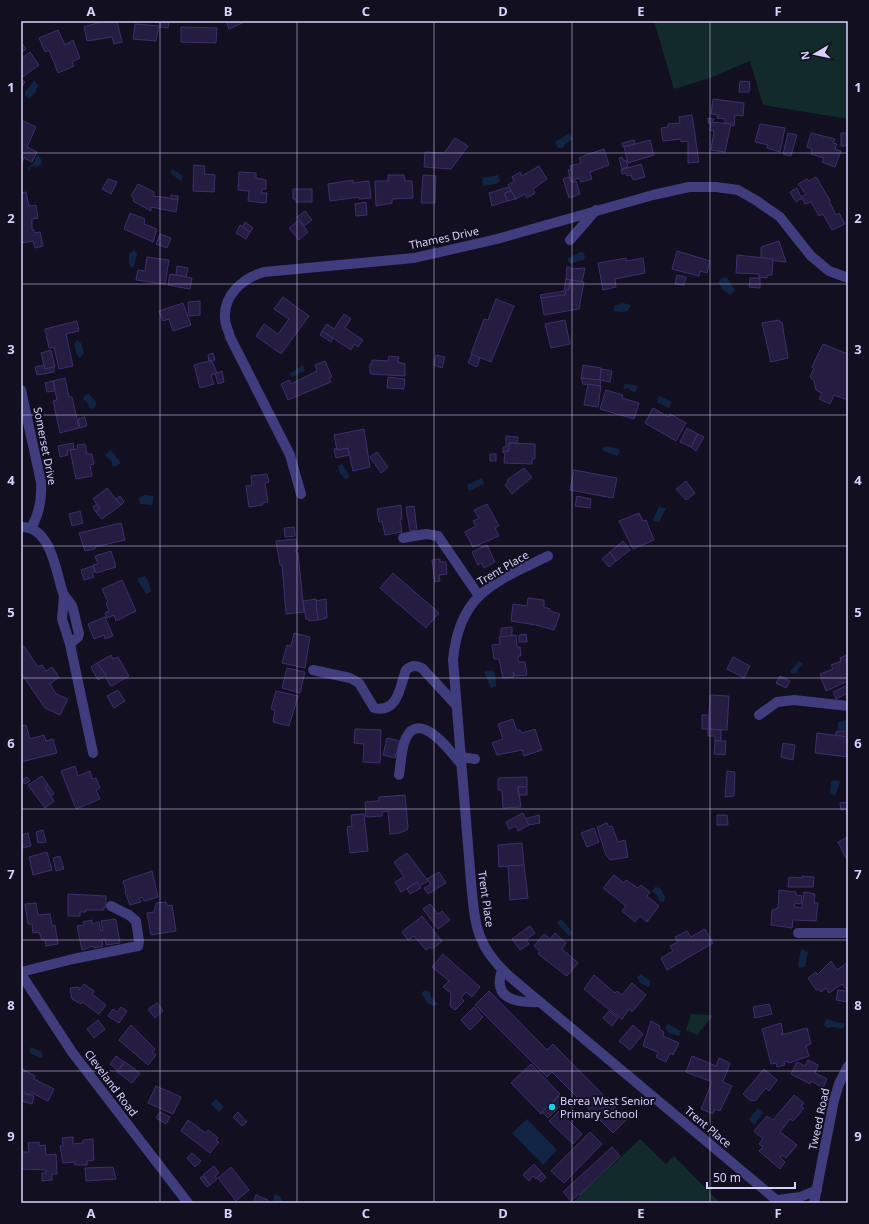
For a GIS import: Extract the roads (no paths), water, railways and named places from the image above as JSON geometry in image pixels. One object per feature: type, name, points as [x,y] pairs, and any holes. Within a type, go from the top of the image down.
[{"type":"street","name":"Thames Drive","points":[[301,494],[290,455],[230,337],[225,320],[225,309],[228,302],[240,284],[250,276],[264,272],[414,258],[454,250],[596,210],[689,187],[716,186],[738,190],[780,217],[811,256],[829,271],[848,278]]},
{"type":"street","points":[[570,240],[596,210]]},
{"type":"street","name":"Somerset Drive","points":[[21,390],[41,482],[42,495],[37,517],[26,528]]},
{"type":"street","points":[[26,528],[42,537],[50,551],[64,596],[71,605],[79,633],[78,637],[70,644],[93,753]]},
{"type":"street","points":[[403,538],[426,534],[438,536],[479,596]]},
{"type":"street","name":"Trent Place","points":[[548,556],[508,576],[479,596],[463,616],[455,642],[453,660],[456,705],[474,916],[482,945],[490,958],[502,970],[779,1202]]},
{"type":"street","points":[[313,670],[350,678],[359,684],[374,708],[381,710],[387,709],[394,704],[406,670],[410,666],[416,665],[422,668],[456,705]]},
{"type":"street","points":[[759,715],[777,702],[794,700],[816,701],[848,706]]},
{"type":"street","points":[[399,775],[406,739],[410,733],[419,729],[431,732],[439,738],[461,761],[476,759]]},
{"type":"street","points":[[21,973],[73,959],[138,946],[139,941],[136,921],[129,915],[110,906]]},
{"type":"street","points":[[798,933],[848,933]]},
{"type":"street","points":[[502,970],[499,980],[503,993],[517,1002],[539,1002]]},
{"type":"street","name":"Cleveland Road","points":[[21,973],[72,1052],[188,1203]]},
{"type":"street","name":"Tweed Road","points":[[814,1203],[834,1100],[839,1084],[848,1066]]},
{"type":"street","points":[[779,1202],[800,1197],[817,1190]]},
{"type":"water","points":[[34,81],[38,85],[36,92],[29,99],[25,96],[25,92]]},
{"type":"water","points":[[570,133],[573,139],[565,144],[563,148],[558,148],[555,142]]},
{"type":"water","points":[[38,155],[42,161],[41,165],[36,167],[32,166],[29,172],[28,168],[35,161],[35,158]]},
{"type":"water","points":[[172,169],[183,176],[181,181],[170,173]]},
{"type":"water","points":[[498,175],[500,181],[496,184],[483,186],[482,178]]},
{"type":"water","points":[[134,250],[137,254],[134,267],[131,267],[129,264],[129,254]]},
{"type":"water","points":[[581,252],[584,253],[585,257],[583,260],[570,264],[567,259]]},
{"type":"water","points":[[723,277],[727,278],[735,290],[730,295],[722,289],[718,282]]},
{"type":"water","points":[[623,303],[631,305],[628,311],[614,311],[614,306]]},
{"type":"water","points":[[77,340],[81,343],[84,353],[80,358],[77,355],[74,344]]},
{"type":"water","points":[[303,365],[305,371],[292,377],[289,374]]},
{"type":"water","points":[[625,384],[638,386],[635,393],[628,388],[623,389]]},
{"type":"water","points":[[89,394],[96,402],[96,406],[93,409],[89,408],[87,402],[83,399],[85,395]]},
{"type":"water","points":[[659,396],[672,402],[669,408],[657,402]]},
{"type":"water","points":[[606,446],[619,449],[620,452],[617,456],[604,451],[602,448]]},
{"type":"water","points":[[111,450],[121,463],[115,467],[112,466],[112,462],[105,455]]},
{"type":"water","points":[[342,464],[350,477],[345,479],[340,473],[338,466]]},
{"type":"water","points":[[482,478],[484,484],[469,491],[467,485]]},
{"type":"water","points":[[144,495],[154,496],[152,505],[140,504],[139,498]]},
{"type":"water","points":[[660,505],[661,508],[666,508],[659,522],[652,521]]},
{"type":"water","points":[[145,576],[149,582],[151,592],[146,594],[138,581],[138,578]]},
{"type":"water","points":[[799,661],[803,664],[798,669],[797,673],[793,674],[790,671]]},
{"type":"water","points":[[491,670],[495,673],[496,686],[491,688],[484,672]]},
{"type":"water","points":[[848,720],[848,730],[838,729],[838,722]]},
{"type":"water","points":[[834,780],[840,781],[836,794],[833,795],[830,792],[831,782]]},
{"type":"water","points":[[655,887],[660,888],[665,897],[664,902],[660,901],[657,895],[652,891]]},
{"type":"water","points":[[561,919],[573,933],[569,936],[557,923]]},
{"type":"water","points":[[803,949],[808,952],[805,967],[799,968],[798,965],[801,950]]},
{"type":"water","points":[[641,974],[650,981],[650,986],[648,987],[640,983],[637,977]]},
{"type":"water","points":[[424,990],[430,992],[431,997],[438,1004],[434,1006],[428,1004],[422,994]]},
{"type":"water","points":[[826,1019],[845,1024],[843,1029],[833,1027],[827,1028],[824,1025]]},
{"type":"water","points":[[668,1024],[681,1031],[679,1036],[669,1033],[665,1028]]},
{"type":"water","points":[[31,1047],[42,1052],[43,1057],[41,1058],[30,1053],[29,1051]]},
{"type":"water","points":[[216,1099],[224,1107],[219,1112],[211,1104]]},
{"type":"water","points":[[758,1108],[763,1113],[754,1125],[749,1119]]},
{"type":"water","points":[[527,1119],[557,1150],[543,1165],[512,1133]]},
{"type":"water","points":[[275,1194],[281,1197],[282,1203],[272,1203]]},
{"type":"place","name":"Berea West Senior Primary School","points":[[552,1107]]}]
